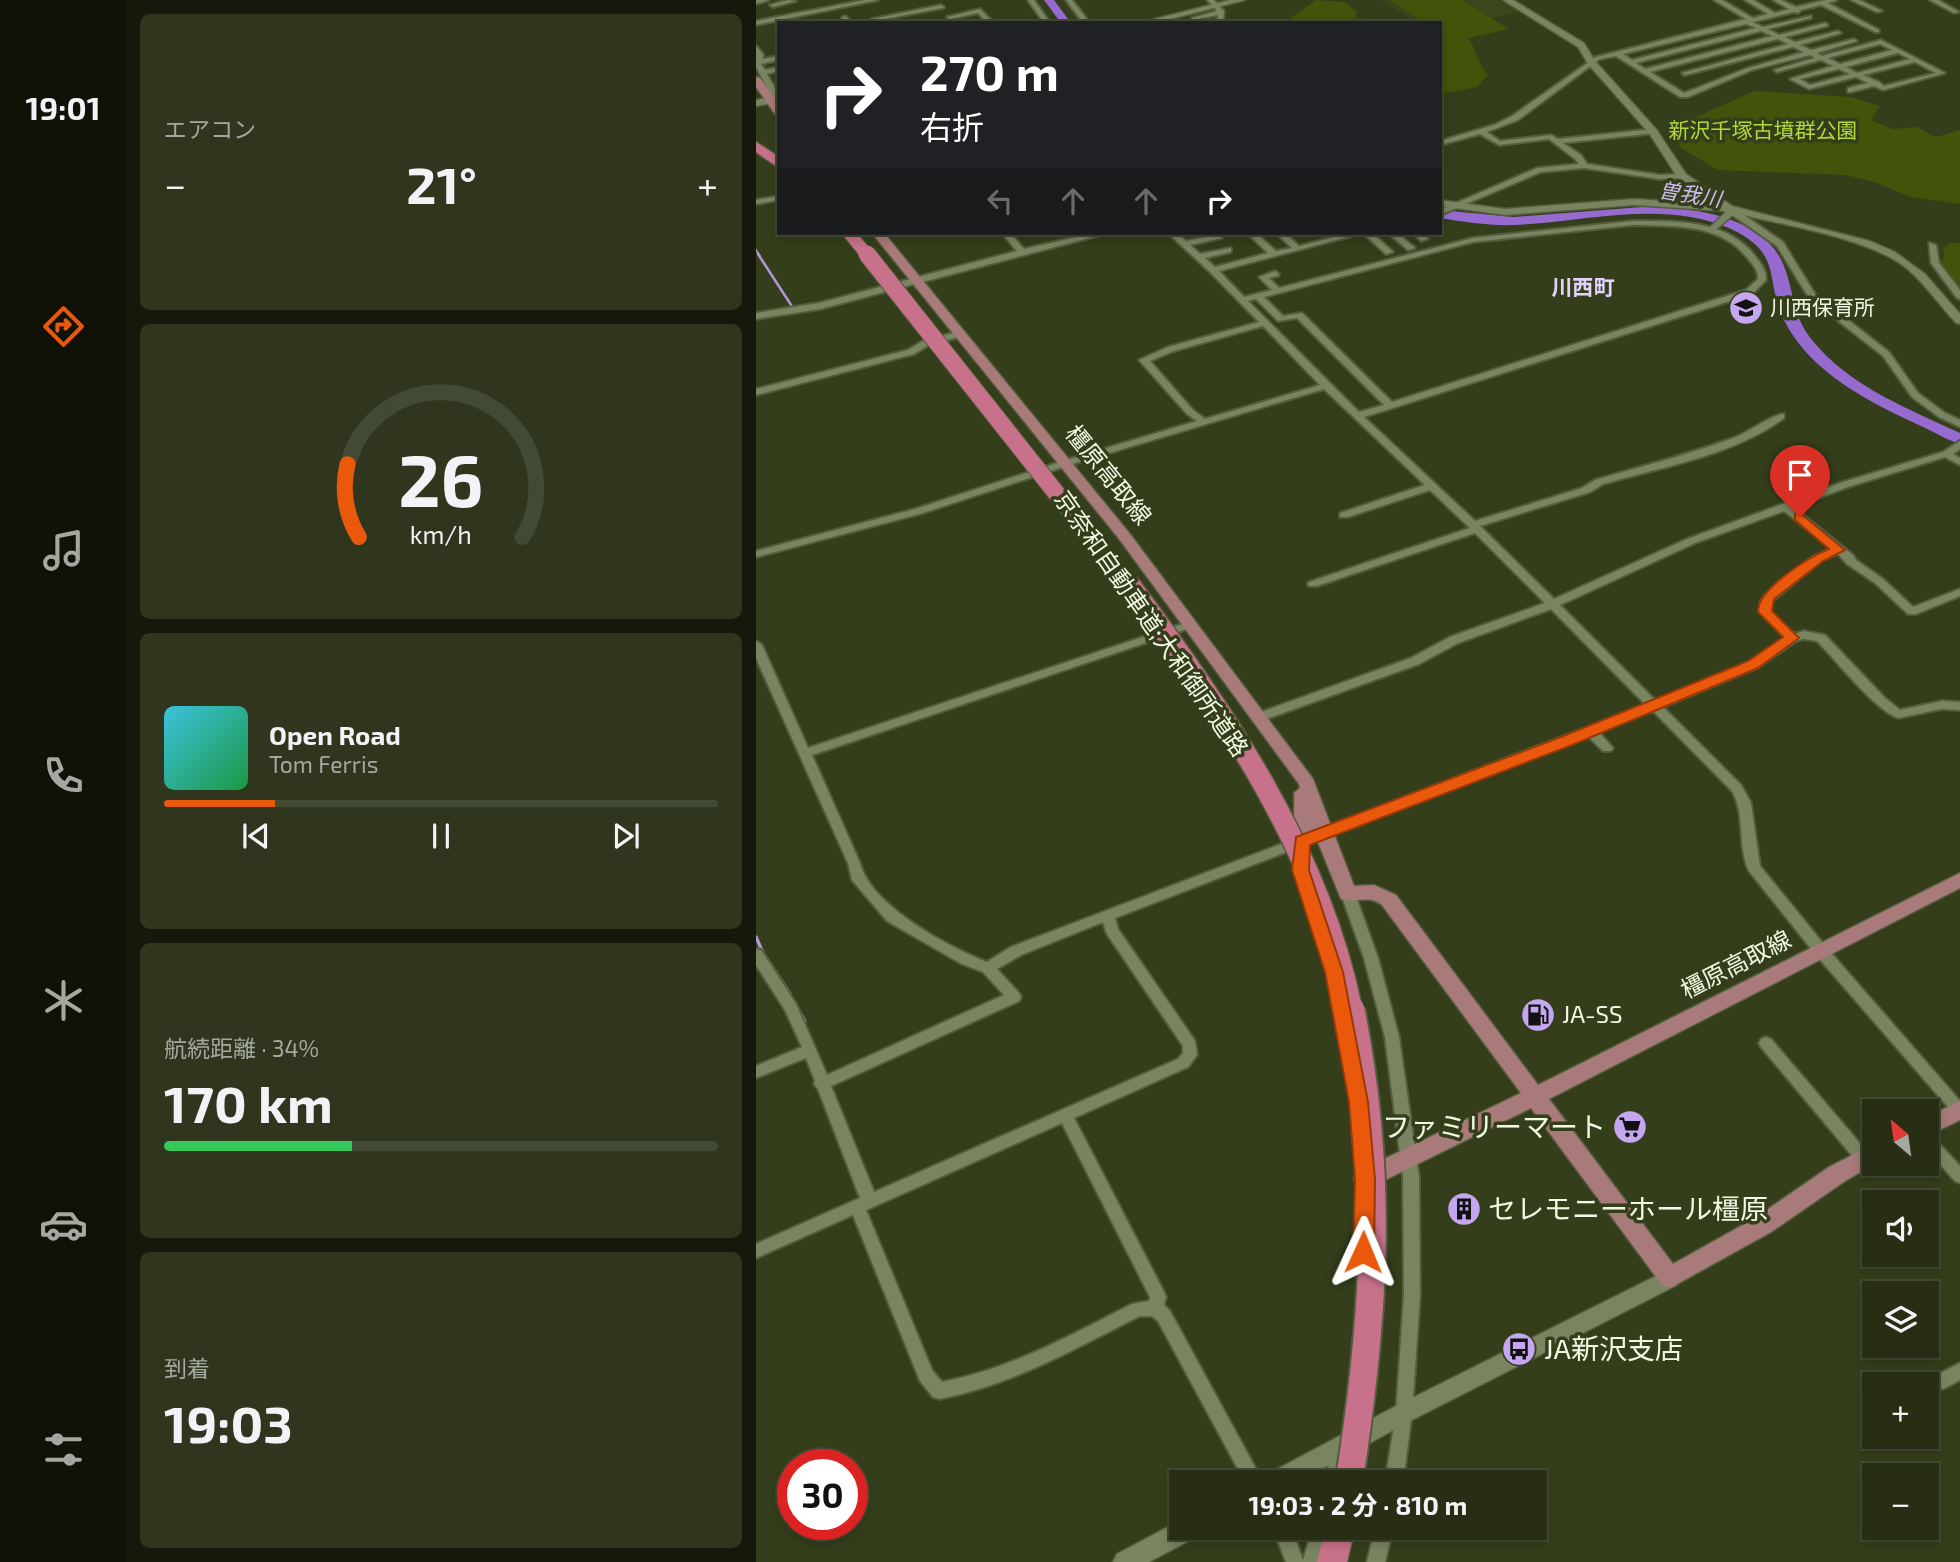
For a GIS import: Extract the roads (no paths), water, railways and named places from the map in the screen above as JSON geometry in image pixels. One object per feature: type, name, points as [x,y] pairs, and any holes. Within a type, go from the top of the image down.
[{"type":"highway","points":[[756,146],[777,162]]},
{"type":"highway","name":"京奈和自動車道;大和御所道路","points":[[851,235],[1044,475],[1186,665],[1264,786],[1292,838],[1320,904],[1344,976],[1362,1052],[1372,1134],[1376,1221],[1373,1312],[1361,1415],[1351,1470]]},
{"type":"highway","points":[[1332,1562],[1337,1540]]},
{"type":"main road","points":[[760,76],[774,99]]},
{"type":"main road","name":"橿原高取線","points":[[880,235],[1125,537],[1310,788],[1323,834],[1348,894]]},
{"type":"main road","name":"橿原高取線","points":[[1287,758],[1303,792],[1305,820],[1302,841]]},
{"type":"main road","name":"橿原高取線","points":[[1365,1179],[1535,1096],[1960,880]]},
{"type":"main road","points":[[1348,894],[1364,890],[1378,892],[1389,900],[1670,1278],[1763,1225],[1862,1161]]},
{"type":"main road","points":[[1939,1121],[1960,1111]]},
{"type":"street","points":[[756,2],[793,0],[803,11]]},
{"type":"street","points":[[756,23],[840,0]]},
{"type":"street","points":[[803,11],[875,0]]},
{"type":"street","points":[[932,0],[953,20],[980,11]]},
{"type":"street","points":[[1031,0],[1046,21]]},
{"type":"street","points":[[1069,0],[1085,21]]},
{"type":"street","points":[[1152,21],[1241,0]]},
{"type":"street","points":[[1507,0],[1581,45],[1591,62],[1653,131],[1682,176],[1780,244],[1812,296],[1886,354],[1915,395],[1942,415],[1960,424]]},
{"type":"street","points":[[1717,0],[1762,29],[1874,84]]},
{"type":"street","points":[[1748,0],[1773,15]]},
{"type":"street","points":[[1617,53],[1680,94],[1690,94],[1750,69],[1854,41],[1776,0]]},
{"type":"street","points":[[1442,143],[1515,118],[1591,62],[1617,53],[1834,0]]},
{"type":"street","points":[[1854,0],[1879,11]]},
{"type":"street","points":[[1933,0],[1956,12]]},
{"type":"street","points":[[979,1],[980,11],[989,21]]},
{"type":"street","points":[[1822,3],[1877,31]]},
{"type":"street","points":[[1194,19],[1216,6]]},
{"type":"street","points":[[876,21],[875,19],[941,8]]},
{"type":"street","points":[[1631,62],[1809,17]]},
{"type":"street","points":[[1645,71],[1825,25]]},
{"type":"street","points":[[1685,73],[1838,33]]},
{"type":"street","points":[[1777,70],[1881,42],[1932,68],[1851,90]]},
{"type":"street","points":[[756,48],[760,54],[760,76],[769,82],[775,95],[774,99],[756,103]]},
{"type":"street","points":[[1898,51],[1794,79],[1810,87],[1915,60]]},
{"type":"street","points":[[760,61],[777,58]]},
{"type":"street","points":[[1672,64],[1707,86]]},
{"type":"street","points":[[760,76],[777,70]]},
{"type":"street","points":[[769,82],[777,80]]},
{"type":"street","points":[[1481,131],[1499,143],[1551,137],[1577,157],[1584,166]]},
{"type":"street","points":[[1557,141],[1653,131]]},
{"type":"street","points":[[1442,212],[1540,170],[1584,166],[1660,177],[1682,176]]},
{"type":"street","points":[[756,202],[777,198]]},
{"type":"street","points":[[1442,203],[1455,207],[1522,212],[1634,202],[1729,211],[1809,227],[1866,243],[1904,262],[1960,321]]},
{"type":"street","points":[[1713,229],[1729,211]]},
{"type":"street","points":[[1242,300],[1488,238],[1652,222],[1713,229],[1731,237],[1744,247],[1762,271],[1762,281],[1749,292],[1358,416]]},
{"type":"street","points":[[1008,235],[1022,252]]},
{"type":"street","points":[[756,316],[820,306],[1095,235]]},
{"type":"street","points":[[1174,235],[1213,270],[1326,386],[1475,527],[1737,788],[1745,803],[1754,868],[1821,951],[1960,1111]]},
{"type":"street","points":[[1253,235],[1274,254]]},
{"type":"street","points":[[1282,235],[1297,248]]},
{"type":"street","points":[[1213,270],[1351,235]]},
{"type":"street","points":[[1369,235],[1390,252]]},
{"type":"street","points":[[1395,235],[1411,248]]},
{"type":"street","points":[[1419,235],[1424,239]]},
{"type":"street","points":[[1185,244],[1219,236]]},
{"type":"street","points":[[1932,245],[1935,263],[1960,296]]},
{"type":"street","points":[[1199,257],[1228,250]]},
{"type":"street","points":[[1275,274],[1263,277],[1278,291]]},
{"type":"street","points":[[1258,296],[1280,319],[1299,314],[1390,406]]},
{"type":"street","points":[[1205,423],[1190,412],[1144,360],[1171,349],[1265,323]]},
{"type":"street","points":[[756,392],[911,352],[926,343],[960,334]]},
{"type":"street","points":[[756,554],[919,510],[1066,463],[1326,386]]},
{"type":"street","points":[[1312,584],[1586,490],[1611,478],[1718,446],[1764,429],[1781,416]]},
{"type":"street","points":[[1257,718],[1415,661],[1454,640],[1553,604],[1691,541],[1847,484],[1953,449],[1960,462]]},
{"type":"street","points":[[1344,515],[1432,486]]},
{"type":"street","points":[[1787,508],[1866,574],[1879,581],[1912,612],[1960,592]]},
{"type":"street","points":[[1792,638],[1765,612],[1765,603],[1818,558],[1839,550]]},
{"type":"street","points":[[805,753],[1189,625]]},
{"type":"street","points":[[988,968],[1016,951],[1591,732],[1753,664],[1792,638],[1804,635],[1821,638],[1881,701],[1898,714],[1942,705],[1960,706]]},
{"type":"street","points":[[756,645],[854,863],[857,877],[892,917],[967,960],[988,968],[1013,998],[821,1084]]},
{"type":"street","points":[[1591,732],[1607,748]]},
{"type":"street","points":[[1302,841],[1301,870],[1334,972],[1359,1102],[1365,1179],[1357,1342],[1337,1470]]},
{"type":"street","points":[[1348,894],[1371,958],[1392,1037],[1413,1199],[1413,1283],[1404,1413],[1396,1470]]},
{"type":"street","points":[[756,1251],[1183,1063],[1190,1055],[1190,1045],[1112,930],[1108,915]]},
{"type":"street","points":[[756,954],[791,1008],[810,1050],[926,1375],[939,1391],[965,1387],[1038,1359],[1138,1309],[1155,1308],[1164,1316],[1247,1470]]},
{"type":"street","points":[[1766,1043],[1862,1148]]},
{"type":"street","points":[[756,1072],[810,1050]]},
{"type":"street","points":[[1065,1115],[1158,1297],[1155,1308]]},
{"type":"street","points":[[1939,1153],[1960,1176]]},
{"type":"street","points":[[1299,1470],[1404,1413],[1670,1278]]},
{"type":"street","points":[[1943,1381],[1960,1371]]},
{"type":"street","points":[[1125,1562],[1169,1539]]},
{"type":"street","points":[[1287,1540],[1295,1562]]},
{"type":"street","points":[[1312,1562],[1318,1540]]},
{"type":"street","points":[[1376,1562],[1381,1540]]},
{"type":"waterway","name":"曽我川","points":[[1049,0],[1065,21]]},
{"type":"waterway","name":"曽我川","points":[[1442,214],[1514,221],[1655,210],[1710,217],[1736,227],[1769,251],[1776,263],[1791,320],[1816,353],[1853,384],[1895,408],[1960,439]]},
{"type":"waterway","points":[[756,250],[760,256]]},
{"type":"waterway","points":[[758,254],[793,308],[792,311]]},
{"type":"waterway","points":[[756,937],[763,953],[790,994]]},
{"type":"waterway","points":[[798,1010],[804,1021]]},
{"type":"place","name":"川西保育所","points":[[1746,308]]},
{"type":"place","name":"JA-SS","points":[[1538,1015]]},
{"type":"place","name":"ファミリーマート","points":[[1630,1127]]},
{"type":"place","name":"セレモニーホール橿原","points":[[1464,1209]]},
{"type":"place","name":"JA新沢支店","points":[[1519,1349]]},
{"type":"district","name":"川西町","points":[[1583,288]]},
{"type":"park label","name":"新沢千塚古墳群公園","points":[[1763,131]]}]
